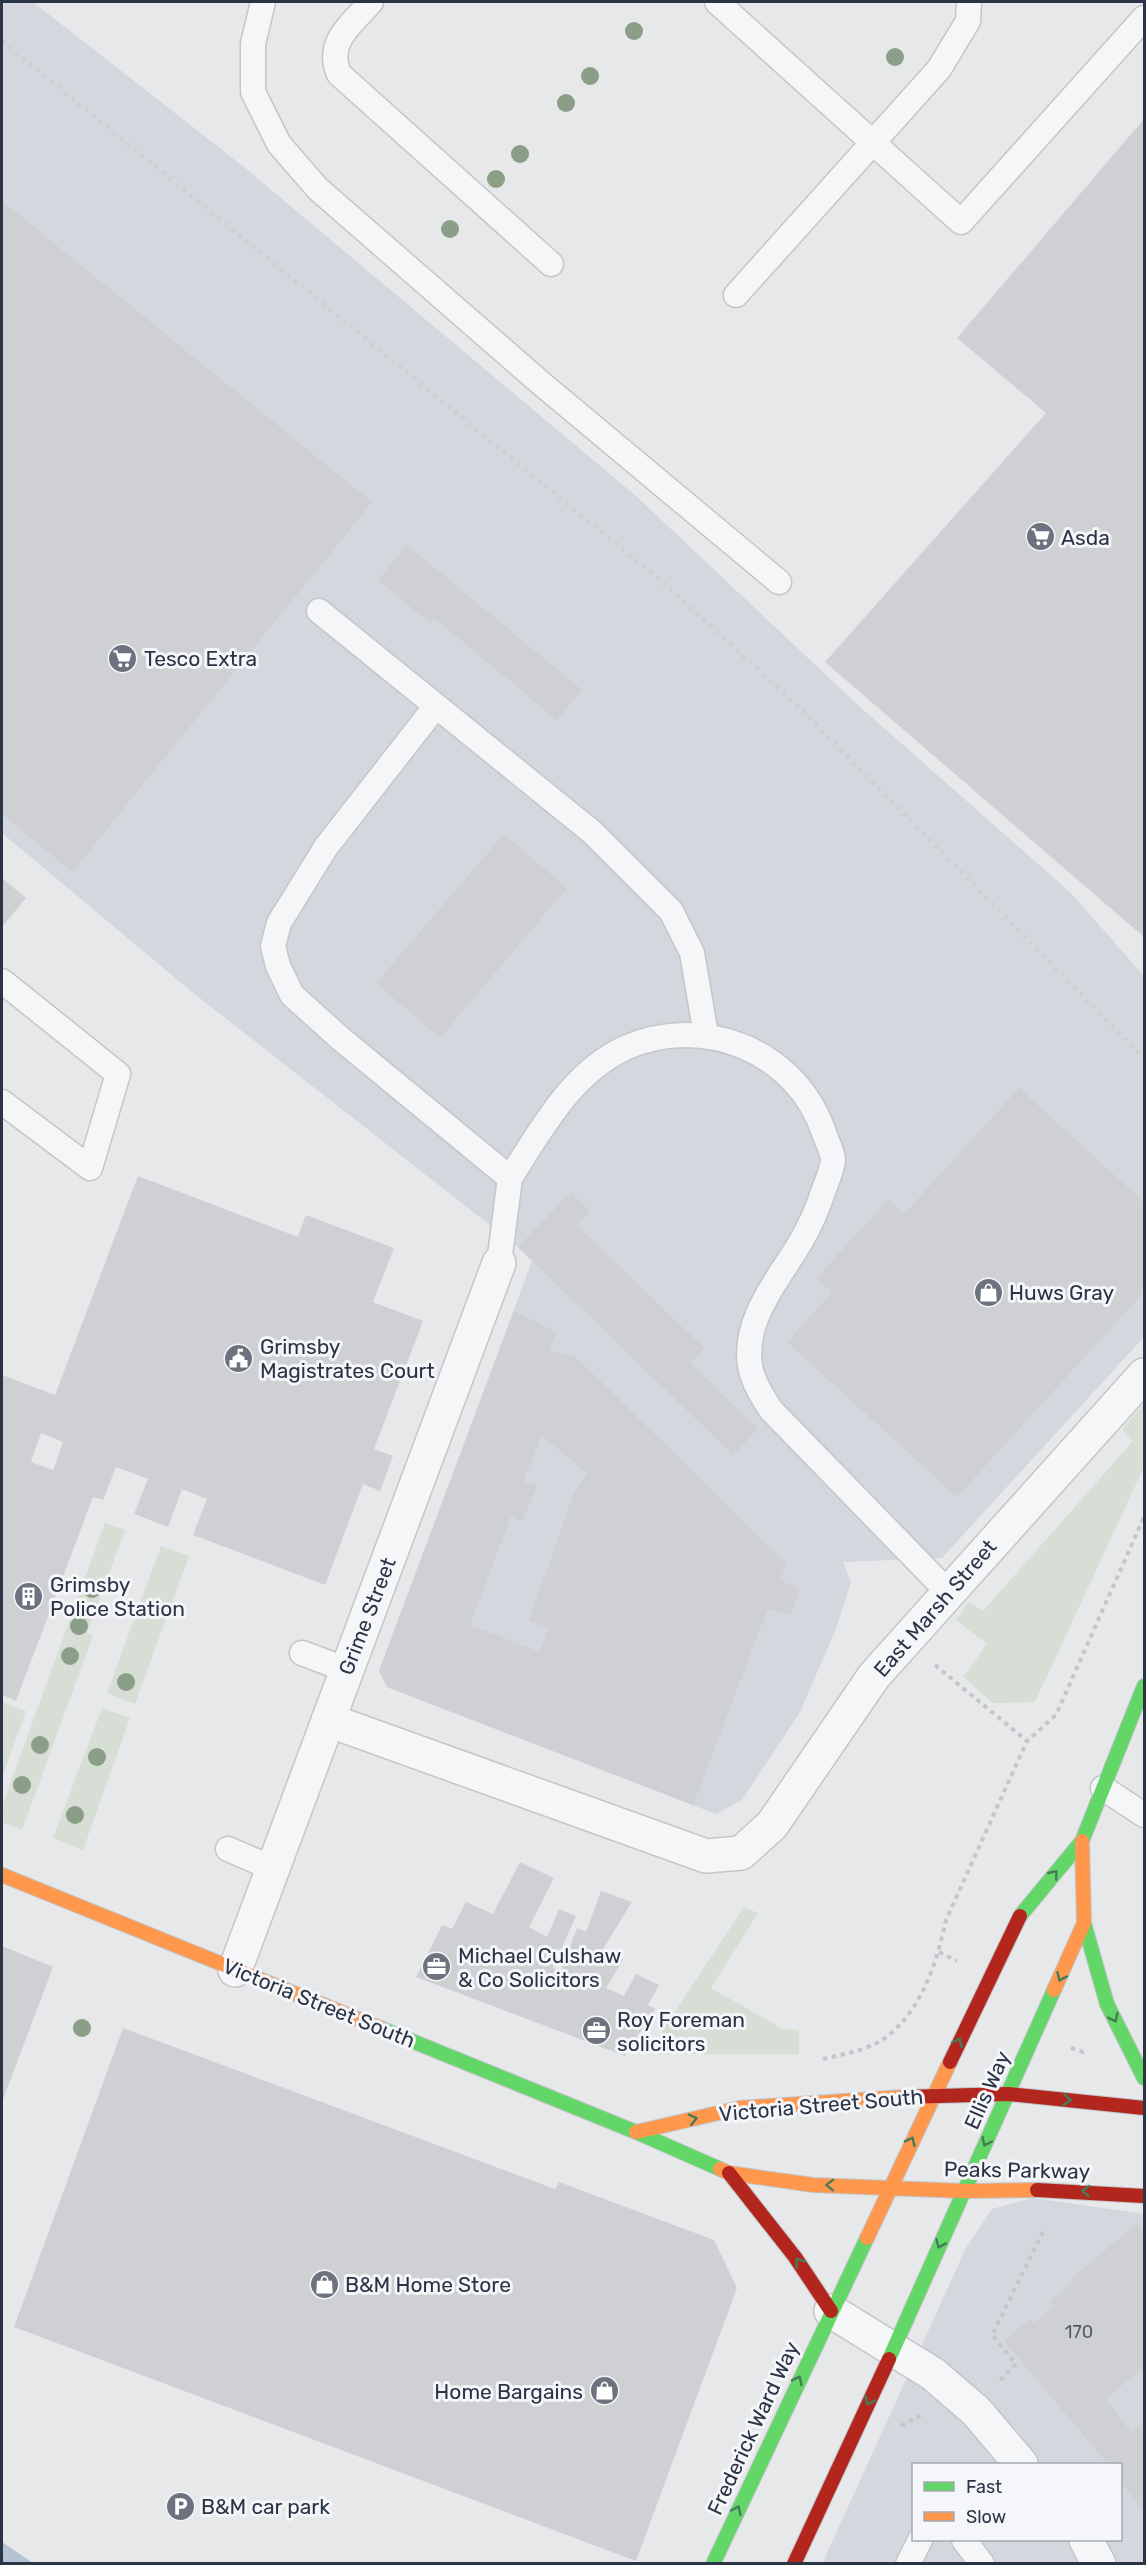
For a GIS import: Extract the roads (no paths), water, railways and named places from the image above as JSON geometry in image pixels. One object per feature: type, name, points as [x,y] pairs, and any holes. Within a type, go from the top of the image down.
[{"type":"main road","name":"Ellis Way","points":[[831,2311],[1018,1918],[1082,1841],[1144,1686]]},
{"type":"main road","name":"Ellis Way","points":[[894,2348],[1084,1923],[1082,1841]]},
{"type":"main road","name":"Victoria Street South","points":[[2,1875],[636,2132],[729,2174],[813,2185],[889,2187]]},
{"type":"main road","points":[[1084,1923],[1107,2004],[1144,2078]]},
{"type":"main road","points":[[1008,2094],[1144,2108]]},
{"type":"main road","name":"Victoria Street South","points":[[636,2132],[740,2108],[933,2095],[1008,2094]]},
{"type":"main road","points":[[729,2174],[784,2240],[831,2311]]},
{"type":"main road","name":"Peaks Parkway","points":[[889,2187],[1054,2190],[1144,2196]]},
{"type":"main road","name":"Frederick Ward Way","points":[[713,2564],[831,2311]]},
{"type":"main road","points":[[794,2564],[894,2348]]},
{"type":"street","name":"Grime Street","points":[[235,1970],[499,1263]]},
{"type":"street","name":"East Marsh Street","points":[[327,1720],[706,1856],[741,1853],[772,1825],[874,1676],[1144,1375]]},
{"type":"street","points":[[831,2311],[933,2374],[976,2411],[1021,2463]]},
{"type":"street","points":[[1087,2541],[1099,2564]]},
{"type":"lane","points":[[263,2],[253,44],[253,92],[279,144],[318,189],[543,385],[779,582]]},
{"type":"lane","points":[[371,2],[336,45],[333,61],[339,74],[551,264]]},
{"type":"lane","points":[[717,2],[961,222],[1144,18]]},
{"type":"lane","points":[[736,295],[939,69],[968,21],[969,2]]},
{"type":"lane","points":[[319,611],[592,832],[671,911],[692,953],[706,1035]]},
{"type":"lane","points":[[436,706],[326,847],[279,923],[273,946],[278,966],[292,995],[341,1039],[510,1178]]},
{"type":"lane","points":[[2,981],[118,1074],[90,1168],[2,1102]]},
{"type":"lane","points":[[499,1263],[510,1178],[563,1100],[584,1075],[610,1055],[640,1041],[673,1035],[706,1035],[751,1049],[790,1076],[818,1114],[833,1160],[819,1204],[810,1223],[800,1243],[776,1277],[760,1309],[749,1345],[750,1366],[756,1386],[771,1410],[948,1592]]},
{"type":"lane","points":[[302,1653],[346,1670]]},
{"type":"lane","points":[[1103,1788],[1144,1815]]},
{"type":"lane","points":[[228,1849],[272,1868]]},
{"type":"lane","points":[[908,2564],[920,2541]]},
{"type":"lane","points":[[965,2541],[982,2564]]},
{"type":"water","points":[[2,2542],[33,2563],[2,2563]]},
{"type":"railway","points":[[2,41],[653,574],[797,705],[1144,1058]]},
{"type":"place","name":"Asda","points":[[1040,537]]},
{"type":"place","name":"Tesco Extra","points":[[123,658]]},
{"type":"place","name":"Huws Gray","points":[[988,1292]]},
{"type":"place","name":"Grimsby Magistrates Court","points":[[239,1358]]},
{"type":"place","name":"Grimsby Police Station","points":[[29,1596]]},
{"type":"place","name":"Michael Culshaw & Co Solicitors","points":[[437,1967]]},
{"type":"place","name":"Roy Foreman solicitors","points":[[596,2031]]},
{"type":"place","name":"B&M Home Store","points":[[324,2284]]},
{"type":"place","name":"Home Bargains","points":[[604,2391]]},
{"type":"place","name":"B&M car park","points":[[180,2506]]}]
